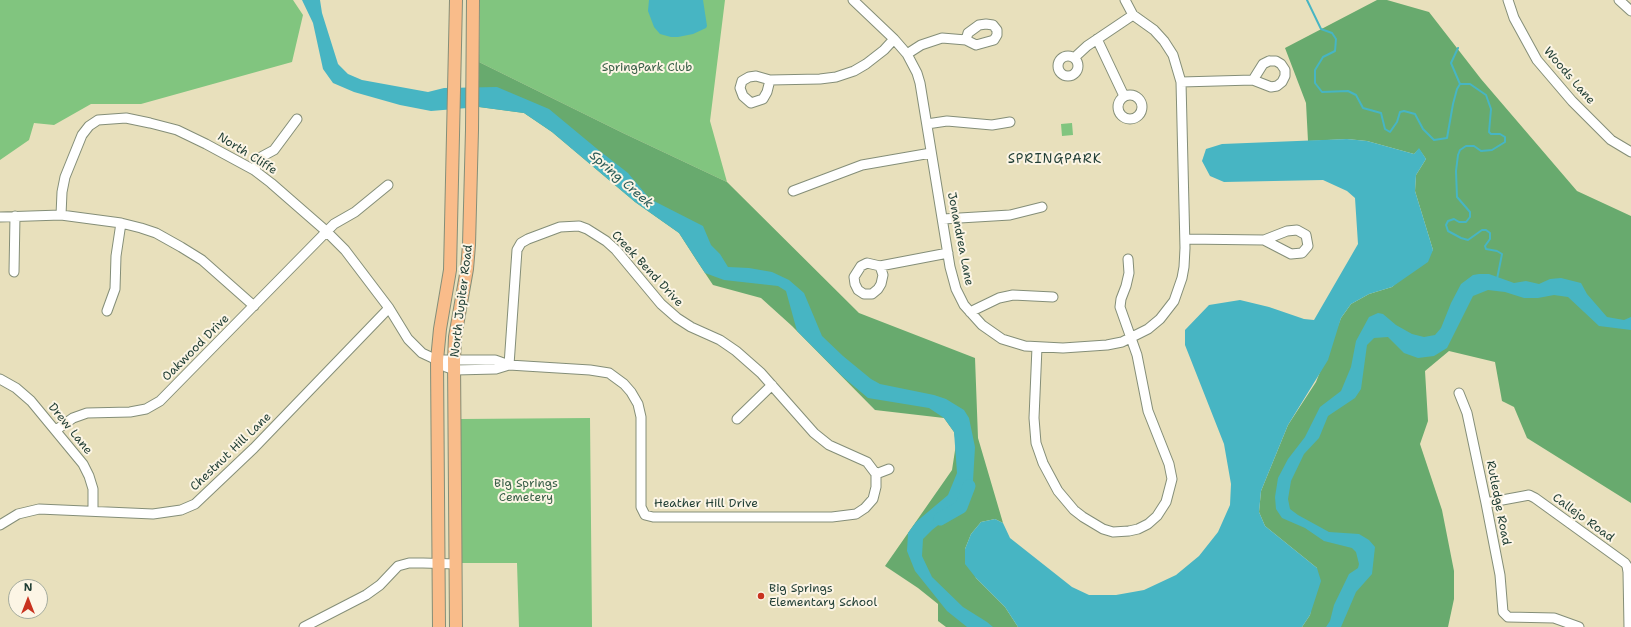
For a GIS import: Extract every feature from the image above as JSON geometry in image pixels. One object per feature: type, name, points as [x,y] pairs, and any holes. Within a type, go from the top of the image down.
[{"type":"main road","name":"North Jupiter Road","points":[[439,627],[438,360],[440,329],[450,270],[456,0]]},
{"type":"main road","name":"North Jupiter Road","points":[[456,627],[454,365],[455,337],[467,269],[469,244],[473,0]]},
{"type":"street","name":"Jonandrea Lane","points":[[853,0],[894,39],[907,54],[913,64],[920,84],[942,219],[956,289],[970,312],[982,325],[1002,339],[1014,344],[1038,347],[1096,347],[1122,342],[1131,338],[1148,329],[1160,319],[1174,301],[1182,278],[1185,239],[1181,82],[1173,55],[1164,41],[1154,30],[1133,15],[1125,0]]},
{"type":"street","name":"Woods Lane","points":[[1508,0],[1514,18],[1537,60],[1572,101],[1611,140],[1631,152]]},
{"type":"street","points":[[1619,0],[1631,11]]},
{"type":"street","points":[[1074,58],[1087,46],[1133,15]]},
{"type":"street","points":[[770,80],[820,79],[836,77],[854,71],[866,64],[884,50],[894,39]]},
{"type":"street","points":[[1098,39],[1124,96]]},
{"type":"street","points":[[907,54],[921,45],[938,40],[966,40]]},
{"type":"street","points":[[1181,82],[1253,80]]},
{"type":"street","name":"North Cliffe","points":[[61,215],[65,177],[82,135],[98,120],[126,118],[177,130],[254,170],[271,183],[345,250],[389,308],[414,347],[422,353],[438,360]]},
{"type":"street","points":[[254,170],[261,157],[274,150],[297,119]]},
{"type":"street","points":[[926,124],[947,121],[992,125],[1010,122]]},
{"type":"street","points":[[793,191],[862,165],[931,153]]},
{"type":"street","name":"Oakwood Drive","points":[[56,430],[73,418],[87,413],[135,411],[146,409],[160,401],[334,224],[355,212],[388,185]]},
{"type":"street","points":[[942,219],[1010,215],[1042,207]]},
{"type":"street","points":[[0,217],[61,215],[121,223],[156,233],[181,246],[202,260],[254,306]]},
{"type":"street","points":[[14,272],[15,216]]},
{"type":"street","points":[[107,311],[114,289],[116,256],[121,223]]},
{"type":"street","name":"Creek Bend Drive","points":[[509,365],[517,250],[521,243],[528,239],[560,227],[580,226],[595,233],[616,250],[661,304],[677,318],[691,327],[720,340],[736,351],[761,373],[814,433],[829,446],[867,462],[876,474]]},
{"type":"street","points":[[1185,239],[1264,240]]},
{"type":"street","points":[[880,266],[948,253]]},
{"type":"street","points":[[1038,347],[1035,431],[1040,455],[1047,472],[1058,491],[1068,505],[1083,517],[1103,529],[1113,532],[1128,531],[1138,529],[1148,524],[1157,516],[1166,502],[1172,480],[1169,464],[1148,411],[1141,368],[1120,307],[1129,273],[1128,258]]},
{"type":"street","points":[[970,312],[992,301],[1013,295],[1053,297]]},
{"type":"street","name":"Chestnut Hill Lane","points":[[1,523],[18,514],[39,509],[153,514],[181,510],[195,504],[254,448],[389,308]]},
{"type":"street","points":[[438,360],[446,367],[454,365]]},
{"type":"street","name":"Heather Hill Drive","points":[[454,365],[496,369],[509,365],[590,370],[609,373],[624,384],[638,404],[641,417],[641,507],[645,515],[653,517],[832,517],[856,514],[865,508],[873,498],[876,487],[876,474]]},
{"type":"street","name":"Drew Lane","points":[[0,378],[16,388],[31,401],[83,464],[93,489],[93,512]]},
{"type":"street","points":[[737,420],[772,385]]},
{"type":"street","name":"Rutledge Road","points":[[1459,393],[1467,413],[1486,503],[1500,575],[1503,612],[1508,617],[1554,618],[1579,627]]},
{"type":"street","points":[[876,474],[888,469]]},
{"type":"street","name":"Callejo Road","points":[[1486,503],[1529,495],[1625,563],[1628,572],[1629,627]]},
{"type":"street","points":[[304,627],[366,596],[380,585],[398,566],[409,563],[456,564]]},
{"type":"green space","points":[[0,0],[293,0],[303,15],[292,62],[141,104],[91,104],[54,125],[34,123],[29,140],[0,160]]},
{"type":"green space","name":"SpringPark Club","points":[[480,0],[725,0],[710,121],[727,182],[479,62]]},
{"type":"green space","points":[[1377,0],[1387,0],[1429,12],[1481,79],[1577,191],[1631,216],[1631,503],[1527,438],[1514,407],[1502,401],[1495,362],[1449,351],[1425,371],[1428,421],[1420,444],[1442,510],[1454,571],[1454,599],[1448,627],[1302,627],[1310,615],[1317,568],[1265,526],[1259,512],[1261,491],[1288,425],[1316,382],[1341,318],[1351,304],[1369,294],[1392,287],[1433,250],[1415,191],[1416,175],[1426,159],[1419,149],[1414,154],[1367,141],[1347,139],[1308,141],[1306,103],[1285,48]]},
{"type":"green space","points":[[479,62],[727,182],[859,313],[975,358],[978,438],[1003,523],[995,519],[981,522],[971,534],[965,549],[976,578],[1005,607],[1018,627],[946,627],[938,621],[938,604],[918,588],[885,566],[952,470],[956,444],[954,432],[944,418],[875,410],[792,326],[761,298],[713,285],[679,233],[635,202],[552,132],[524,113],[479,107]]},
{"type":"green space","points":[[1072,123],[1073,135],[1062,136],[1061,124]]},
{"type":"green space","name":"Big Springs Cemetery","points":[[590,418],[592,627],[519,627],[517,563],[461,563],[461,419]]},
{"type":"water","points":[[302,0],[320,0],[322,13],[338,64],[348,74],[362,80],[428,92],[444,88],[497,87],[549,109],[628,173],[650,199],[703,226],[711,245],[720,254],[728,267],[749,268],[772,272],[789,280],[804,293],[822,336],[871,379],[880,384],[934,395],[946,399],[964,410],[969,418],[975,447],[973,481],[967,497],[951,515],[923,539],[922,556],[932,577],[963,607],[993,627],[967,627],[947,611],[915,571],[907,551],[908,533],[916,522],[948,495],[957,473],[954,432],[944,418],[929,408],[868,398],[843,377],[797,331],[786,291],[778,286],[724,280],[705,273],[679,233],[635,202],[552,132],[524,113],[479,107],[431,111],[400,105],[354,92],[333,83],[323,69],[313,23]]},
{"type":"water","points":[[649,0],[703,0],[707,26],[706,28],[693,34],[678,37],[660,34],[654,27],[648,11]]},
{"type":"water","points":[[1347,139],[1367,141],[1414,154],[1419,148],[1426,159],[1416,175],[1415,191],[1433,250],[1428,262],[1392,287],[1369,294],[1351,304],[1341,318],[1328,360],[1288,425],[1261,491],[1259,512],[1265,526],[1317,568],[1321,581],[1310,615],[1302,627],[1018,627],[1005,607],[976,578],[965,564],[965,549],[971,534],[981,522],[995,519],[1003,523],[1010,538],[1072,587],[1089,595],[1116,595],[1144,590],[1176,575],[1199,556],[1218,532],[1230,505],[1231,484],[1224,444],[1185,345],[1185,330],[1209,305],[1240,300],[1269,307],[1304,319],[1314,320],[1358,244],[1355,198],[1347,191],[1323,180],[1224,182],[1210,176],[1202,161],[1206,149],[1222,144]]},
{"type":"water","points":[[1489,274],[1514,283],[1526,281],[1539,284],[1550,279],[1561,278],[1581,283],[1587,294],[1607,317],[1624,320],[1631,317],[1631,330],[1599,326],[1568,297],[1554,295],[1538,298],[1524,298],[1505,292],[1488,290],[1473,296],[1447,348],[1434,356],[1418,358],[1404,353],[1388,337],[1374,338],[1367,345],[1361,389],[1355,398],[1328,416],[1319,438],[1304,454],[1291,481],[1288,499],[1290,509],[1298,515],[1329,532],[1359,534],[1369,540],[1375,547],[1372,574],[1356,592],[1341,627],[1326,627],[1330,621],[1334,605],[1349,574],[1358,568],[1359,564],[1356,552],[1352,548],[1324,541],[1305,528],[1282,518],[1276,509],[1275,497],[1278,478],[1288,459],[1305,437],[1320,407],[1341,391],[1351,367],[1356,341],[1369,317],[1378,313],[1383,314],[1396,325],[1412,334],[1424,337],[1435,335],[1441,328],[1451,303],[1461,284],[1473,275]]},
{"type":"waterway","points":[[1307,0],[1321,29],[1332,33],[1336,39],[1335,51],[1323,57],[1315,70],[1315,83],[1322,92],[1348,91],[1356,95],[1363,108],[1381,113],[1385,129],[1390,132],[1397,122],[1400,112],[1404,111],[1415,114],[1423,129],[1434,140],[1447,138],[1453,104],[1460,84],[1470,84],[1486,95],[1491,109],[1489,132],[1491,134],[1500,134],[1505,137],[1505,142],[1492,150],[1481,151],[1474,146],[1466,146],[1460,150],[1456,171],[1457,197],[1470,212],[1470,217],[1466,222],[1459,222],[1454,219],[1448,221],[1446,225],[1448,231],[1468,240],[1482,230],[1486,230],[1490,233],[1490,239],[1485,246],[1486,249],[1497,251],[1502,254],[1497,279]]},
{"type":"waterway","points":[[1458,48],[1451,63],[1460,84]]},
{"type":"waterway","name":"Spring Creek","points":[[940,519],[961,507],[969,486]]},
{"type":"place","name":"Big Springs Elementary School","points":[[761,596]]},
{"type":"district","name":"SPRINGPARK","points":[[1055,160]]}]
